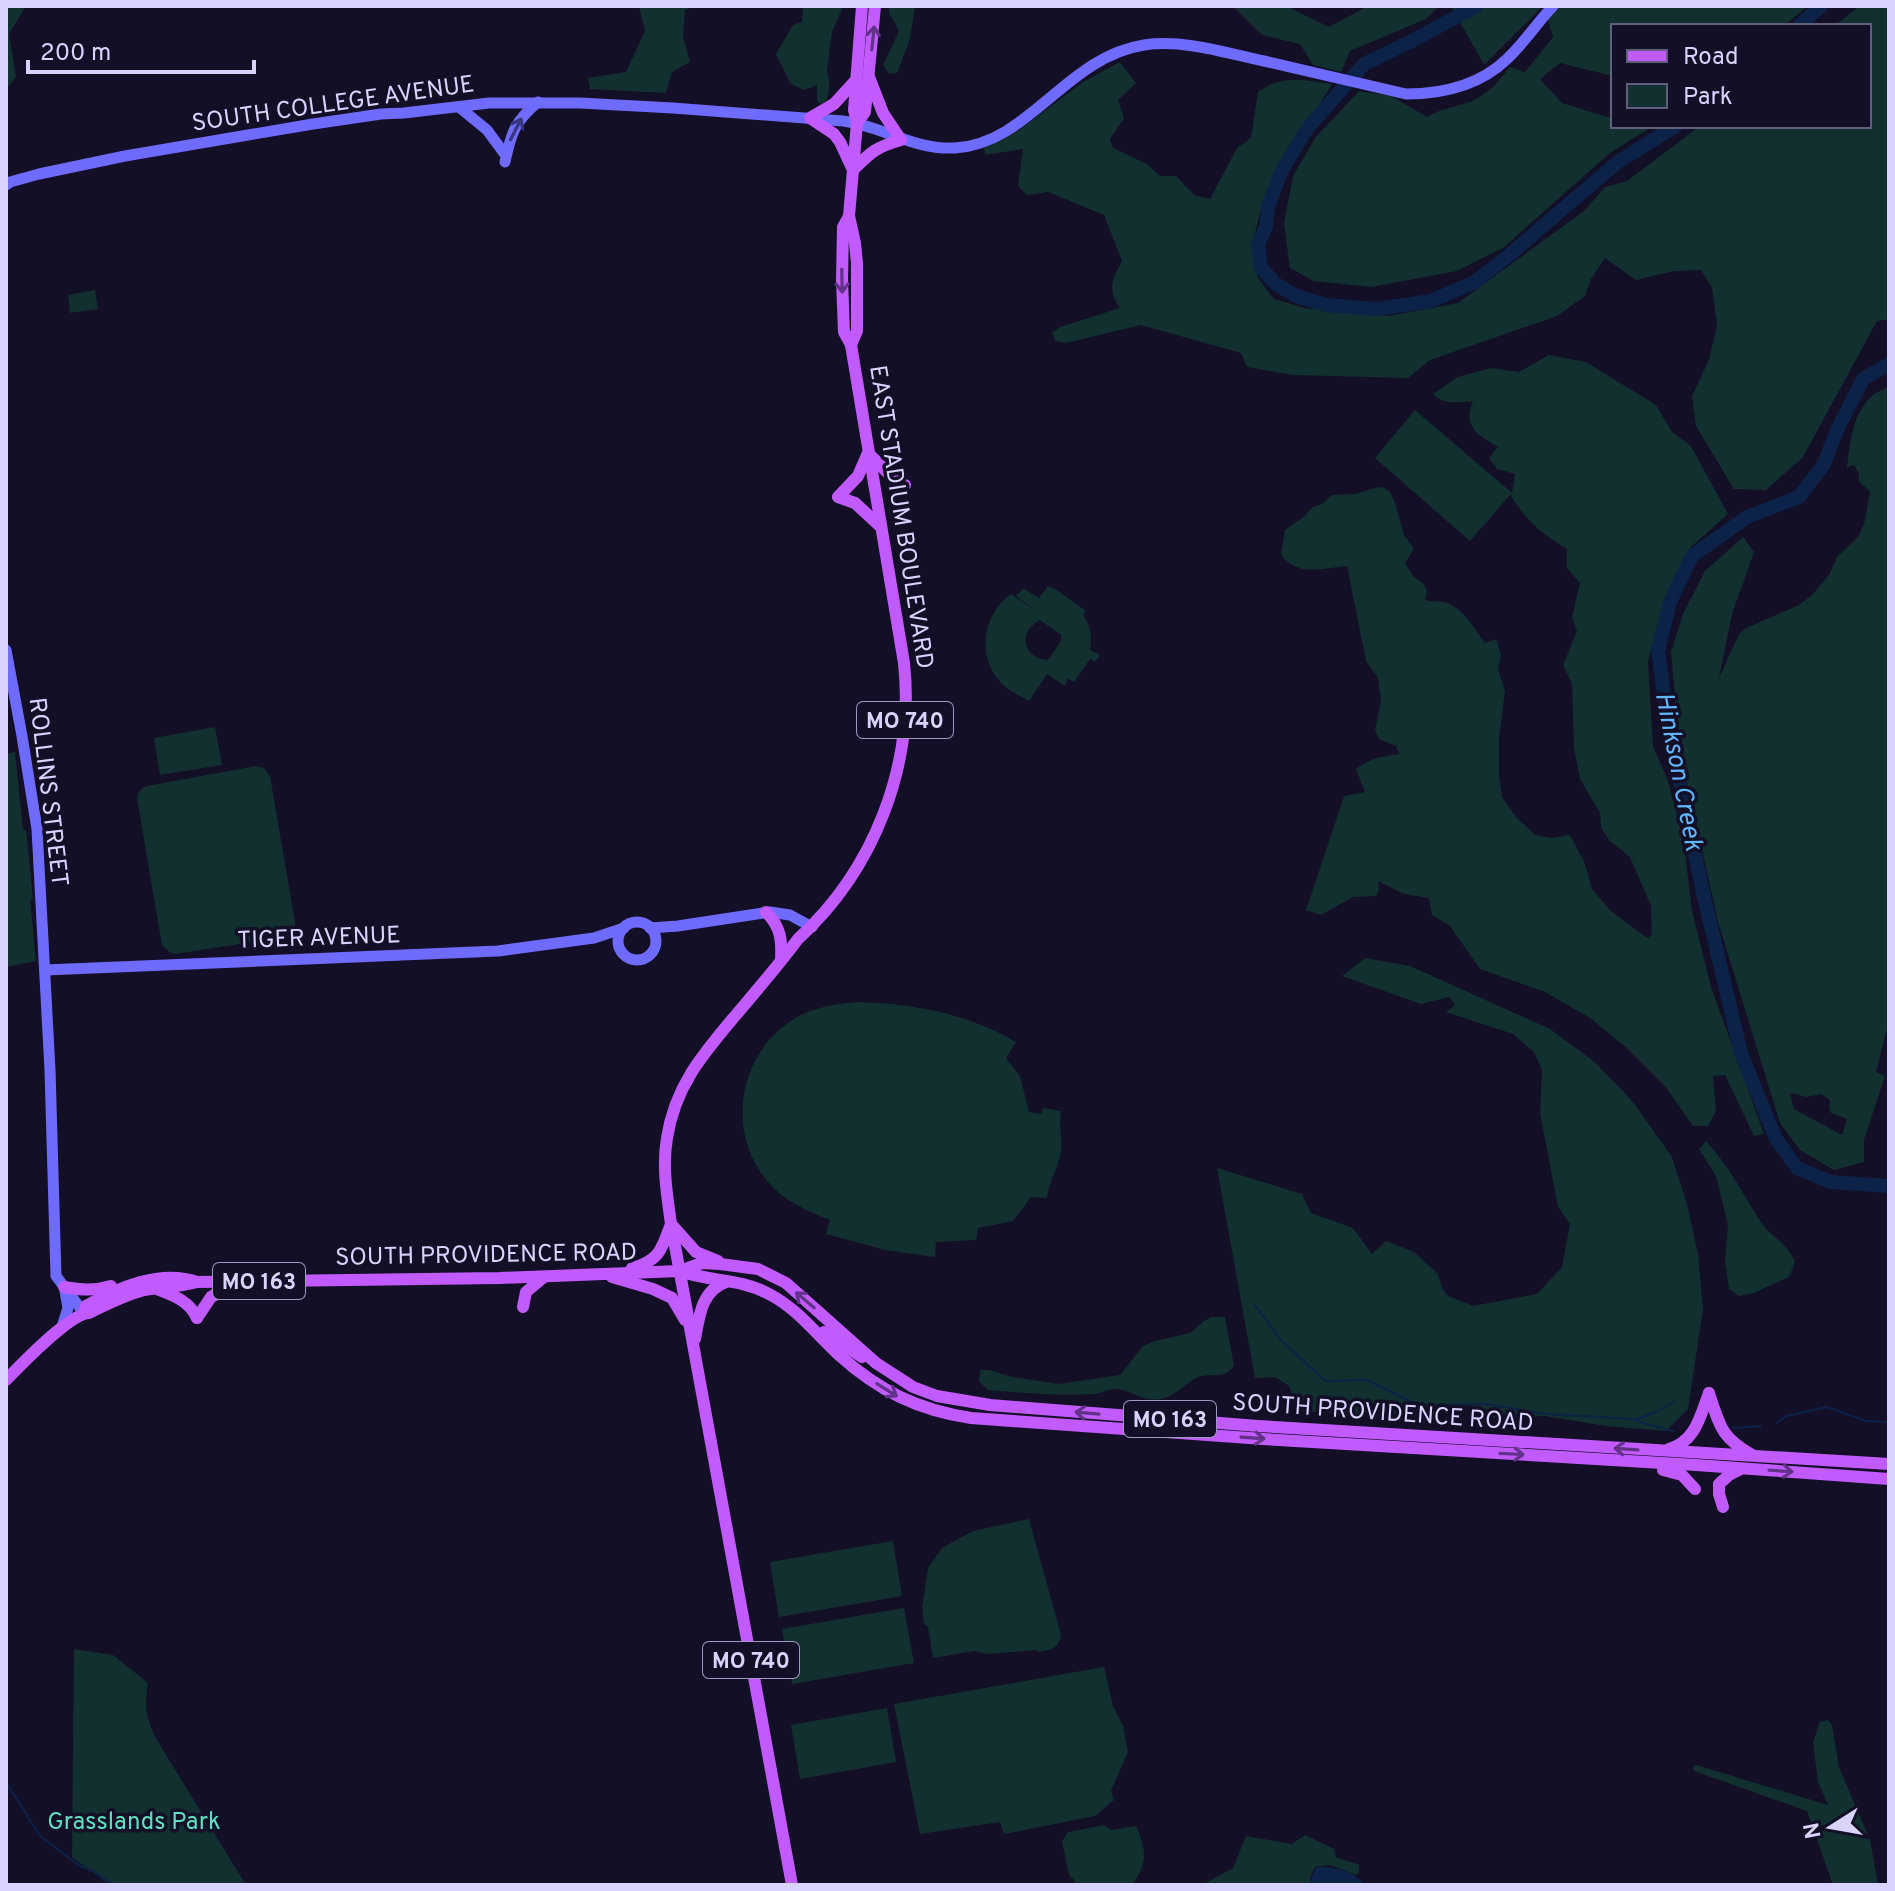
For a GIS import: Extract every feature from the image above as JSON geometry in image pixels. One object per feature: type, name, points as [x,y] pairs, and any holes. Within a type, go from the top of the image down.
[{"type":"main road","name":"EAST STADIUM BOULEVARD","points":[[792,1885],[671,1224],[665,1153],[677,1101],[697,1061],[846,884],[875,833],[892,790],[903,745],[907,686],[851,345],[857,331],[857,263],[849,216],[857,123],[865,112],[862,6]]},
{"type":"main road","name":"EAST STADIUM BOULEVARD","points":[[863,78],[875,6]]},
{"type":"main road","points":[[863,78],[901,140],[879,146],[853,170],[834,134],[810,118],[834,104],[863,78]]},
{"type":"main road","points":[[881,527],[855,503],[838,497],[858,476],[868,453],[905,485]]},
{"type":"main road","points":[[766,912],[780,932],[781,961]]},
{"type":"main road","points":[[606,1274],[654,1260],[660,1253],[671,1224],[696,1252],[730,1265]]},
{"type":"main road","name":"SOUTH PROVIDENCE ROAD","points":[[6,1380],[62,1327],[84,1313],[154,1284],[184,1277],[197,1282],[544,1277],[680,1271],[702,1263],[758,1269],[786,1283],[876,1363],[913,1387],[937,1396],[990,1405],[1258,1426],[1889,1464]]},
{"type":"main road","name":"SOUTH PROVIDENCE ROAD","points":[[680,1271],[700,1278],[736,1281],[769,1293],[799,1313],[840,1356],[888,1392],[918,1406],[971,1418],[1889,1479]]},
{"type":"main road","points":[[606,1274],[672,1298],[684,1317],[694,1346]]},
{"type":"main road","points":[[60,1282],[78,1290],[98,1290],[139,1277],[180,1299],[197,1318],[211,1297],[239,1281]]},
{"type":"main road","points":[[523,1307],[526,1292],[544,1277]]},
{"type":"main road","points":[[694,1346],[705,1298],[715,1285],[729,1280]]},
{"type":"main road","points":[[815,1332],[828,1334],[854,1353],[876,1363]]},
{"type":"main road","points":[[1659,1451],[1685,1442],[1698,1422],[1709,1393],[1720,1428],[1755,1457]]},
{"type":"main road","points":[[1650,1462],[1663,1470],[1682,1475],[1695,1489]]},
{"type":"main road","points":[[1723,1507],[1719,1484],[1741,1469]]},
{"type":"street","name":"SOUTH COLLEGE AVENUE","points":[[7,183],[125,156],[313,124],[489,103],[671,107],[810,118],[857,123],[901,140],[941,148],[970,146],[1012,128],[1088,66],[1142,45],[1160,43],[1214,50],[1406,94],[1428,93],[1464,86],[1485,75],[1507,59],[1553,6]]},
{"type":"street","points":[[459,107],[487,130],[504,158],[514,127],[538,102]]},
{"type":"street","name":"ROLLINS STREET","points":[[6,650],[36,819],[60,1282],[68,1308],[62,1327]]},
{"type":"street","points":[[650,928],[766,912],[781,912],[812,927]]},
{"type":"street","points":[[656,944],[650,928],[640,922],[624,928],[618,940],[627,957],[639,960],[651,954],[656,944],[678,926]]},
{"type":"street","name":"TIGER AVENUE","points":[[45,970],[498,951],[594,938],[624,928]]},
{"type":"street","name":"TIGER AVENUE","points":[[594,938],[619,947]]},
{"type":"street","points":[[60,1282],[84,1313]]},
{"type":"green space","points":[[6,6],[26,6],[9,34],[16,77],[6,89]]},
{"type":"green space","points":[[639,6],[695,6],[685,10],[683,36],[690,62],[672,72],[666,93],[590,89],[588,78],[626,72],[645,31]]},
{"type":"green space","points":[[803,6],[843,6],[832,32],[827,72],[829,90],[826,101],[821,104],[817,102],[817,85],[804,90],[791,84],[776,54],[793,25],[802,22]]},
{"type":"green space","points":[[889,6],[915,6],[910,39],[897,73],[889,74],[883,65],[899,31],[889,13]]},
{"type":"green space","points":[[1233,6],[1286,6],[1329,27],[1368,6],[1439,6],[1426,19],[1350,51],[1341,72],[1313,65],[1300,44],[1262,35]]},
{"type":"green space","points":[[1451,6],[1546,6],[1484,65]]},
{"type":"green space","points":[[1559,6],[1808,6],[1786,24],[1611,24],[1611,76],[1560,63],[1540,79],[1562,103],[1611,117],[1611,128],[1650,128],[1610,153],[1503,248],[1457,271],[1371,287],[1313,281],[1290,268],[1284,223],[1293,176],[1315,138],[1359,91],[1391,96],[1427,117],[1470,102],[1490,89],[1510,67],[1525,72],[1553,37],[1548,19]]},
{"type":"green space","points":[[1860,6],[1889,6],[1889,319],[1877,321],[1803,457],[1766,490],[1734,489],[1696,426],[1692,396],[1709,360],[1717,325],[1712,288],[1701,270],[1674,271],[1636,280],[1605,258],[1591,279],[1585,296],[1557,316],[1430,360],[1408,378],[1293,375],[1247,367],[1241,353],[1141,325],[1066,343],[1056,341],[1052,333],[1060,327],[1120,308],[1113,295],[1112,284],[1122,261],[1104,215],[1048,192],[1027,195],[1018,186],[1023,149],[985,155],[984,148],[1015,133],[1083,82],[1120,62],[1136,83],[1118,100],[1124,118],[1110,139],[1113,148],[1147,164],[1160,176],[1176,176],[1194,195],[1210,199],[1237,148],[1251,138],[1258,92],[1285,81],[1332,84],[1275,170],[1252,245],[1258,278],[1274,299],[1305,308],[1389,316],[1458,303],[1584,211],[1605,187],[1627,181],[1697,128],[1871,128],[1871,24],[1837,24]]},
{"type":"green space","points":[[95,290],[98,309],[70,313],[68,295]]},
{"type":"green space","points":[[1549,355],[1586,362],[1656,405],[1672,432],[1691,446],[1728,514],[1691,547],[1664,601],[1648,661],[1653,746],[1668,781],[1683,837],[1692,911],[1711,987],[1764,1134],[1754,1136],[1725,1075],[1713,1076],[1716,1111],[1708,1126],[1693,1126],[1665,1086],[1627,1048],[1590,1018],[1545,992],[1480,969],[1450,926],[1432,915],[1429,898],[1404,894],[1378,881],[1376,896],[1353,897],[1321,915],[1306,910],[1344,796],[1365,792],[1356,769],[1372,760],[1399,754],[1396,746],[1379,739],[1375,730],[1381,701],[1378,678],[1366,661],[1347,566],[1311,570],[1295,566],[1281,554],[1285,530],[1332,495],[1355,494],[1383,487],[1390,492],[1404,535],[1414,549],[1405,563],[1413,576],[1424,584],[1427,591],[1425,600],[1444,602],[1457,608],[1485,643],[1496,639],[1501,655],[1498,669],[1505,691],[1499,738],[1502,797],[1516,817],[1535,835],[1551,838],[1570,835],[1584,861],[1592,889],[1611,911],[1643,935],[1648,938],[1652,934],[1651,906],[1630,857],[1610,841],[1601,828],[1600,813],[1580,779],[1574,748],[1572,684],[1563,665],[1577,631],[1572,617],[1580,583],[1567,568],[1567,549],[1530,521],[1511,494],[1470,541],[1375,458],[1415,410],[1512,493],[1515,474],[1497,469],[1489,458],[1498,447],[1478,434],[1471,424],[1469,417],[1473,401],[1447,402],[1433,394],[1458,377],[1491,368],[1519,372]]},
{"type":"green space","points":[[1889,387],[1889,1021],[1876,1072],[1885,1076],[1864,1140],[1864,1162],[1834,1170],[1800,1150],[1780,1123],[1718,922],[1680,750],[1671,652],[1683,614],[1705,571],[1743,537],[1754,552],[1732,614],[1719,678],[1739,634],[1799,605],[1829,575],[1837,557],[1858,537],[1864,524],[1870,492],[1858,480],[1859,473],[1854,465],[1847,468],[1853,429],[1865,403]],"holes":[[[1790,1093],[1807,1097],[1821,1094],[1830,1100],[1831,1113],[1847,1119],[1842,1135],[1794,1109]]]},
{"type":"green space","points":[[1048,586],[1086,611],[1083,615],[1090,632],[1090,650],[1100,655],[1095,662],[1090,659],[1074,682],[1068,678],[1065,686],[1047,674],[1029,701],[1005,687],[994,673],[988,662],[986,637],[994,613],[1011,594],[1037,612],[1016,596],[1023,588],[1039,598]],"holes":[[[1040,620],[1061,635],[1061,641],[1048,660],[1028,650],[1028,631]]]},
{"type":"green space","points":[[215,727],[222,765],[160,775],[154,738]]},
{"type":"green space","points":[[15,752],[23,830],[26,830],[27,838],[36,961],[6,967],[6,754]]},
{"type":"green space","points":[[256,766],[264,768],[270,776],[296,928],[286,937],[175,954],[169,952],[162,945],[138,794],[147,786]]},
{"type":"green space","points":[[1365,958],[1410,966],[1550,1029],[1596,1063],[1633,1102],[1672,1157],[1698,1254],[1703,1309],[1688,1409],[1666,1431],[1606,1426],[1545,1416],[1489,1418],[1469,1405],[1447,1406],[1432,1419],[1297,1411],[1289,1386],[1275,1377],[1255,1378],[1217,1168],[1302,1194],[1311,1213],[1353,1228],[1372,1254],[1386,1241],[1414,1252],[1438,1274],[1448,1296],[1473,1306],[1537,1294],[1562,1267],[1570,1224],[1558,1207],[1540,1113],[1542,1070],[1534,1052],[1513,1034],[1446,1012],[1455,1005],[1449,997],[1421,1004],[1342,976]]},
{"type":"green space","points":[[856,1002],[898,1005],[959,1017],[1016,1042],[1006,1058],[1020,1076],[1029,1112],[1041,1114],[1043,1108],[1061,1111],[1061,1152],[1047,1198],[1031,1197],[1013,1221],[978,1228],[976,1240],[936,1242],[935,1257],[885,1250],[826,1234],[830,1220],[796,1205],[774,1189],[754,1162],[746,1139],[744,1093],[751,1070],[777,1031],[797,1017],[818,1008]]},
{"type":"green space","points":[[1706,1141],[1728,1169],[1763,1225],[1787,1249],[1795,1262],[1789,1277],[1754,1293],[1739,1296],[1729,1289],[1725,1261],[1728,1225],[1716,1176],[1699,1149]]},
{"type":"green space","points":[[1211,1317],[1225,1317],[1234,1366],[1223,1374],[1196,1378],[1164,1398],[1144,1398],[1117,1389],[1096,1394],[1067,1395],[988,1390],[979,1381],[980,1370],[1059,1384],[1120,1375],[1143,1346],[1190,1333]]},
{"type":"green space","points":[[1029,1519],[1061,1635],[1056,1646],[1038,1652],[986,1654],[974,1651],[933,1658],[922,1608],[928,1568],[942,1548],[973,1531]]},
{"type":"green space","points":[[893,1541],[902,1596],[779,1617],[770,1562]]},
{"type":"green space","points":[[904,1608],[914,1663],[792,1684],[782,1629]]},
{"type":"green space","name":"Grasslands Park","points":[[74,1649],[113,1655],[148,1683],[147,1710],[155,1737],[246,1885],[110,1885],[72,1857]]},
{"type":"green space","points":[[1104,1667],[1128,1752],[1111,1791],[1114,1800],[1095,1816],[1004,1834],[1000,1822],[920,1834],[894,1704]]},
{"type":"green space","points":[[887,1708],[896,1762],[800,1779],[791,1725]]},
{"type":"green space","points":[[1828,1720],[1832,1725],[1839,1767],[1870,1840],[1878,1885],[1833,1885],[1807,1811],[1694,1771],[1696,1765],[1828,1805],[1818,1782],[1813,1742],[1820,1722]]},
{"type":"green space","points":[[1104,1825],[1111,1830],[1136,1826],[1144,1849],[1141,1869],[1132,1885],[1075,1885],[1069,1875],[1062,1841],[1068,1832]]},
{"type":"green space","points":[[1305,1835],[1334,1849],[1336,1857],[1359,1865],[1359,1873],[1356,1875],[1330,1865],[1315,1867],[1310,1878],[1311,1885],[1202,1885],[1233,1868],[1246,1836],[1292,1844]]},
{"type":"water","points":[[1316,1868],[1346,1872],[1365,1885],[1312,1885],[1311,1878]]},
{"type":"waterway","name":"Hinkson Creek","points":[[1476,6],[1364,64],[1307,129],[1281,172],[1268,207],[1266,227],[1258,244],[1261,268],[1276,284],[1296,296],[1326,305],[1377,309],[1431,301],[1475,282],[1619,161],[1673,128]]},
{"type":"waterway","name":"Hinkson Creek","points":[[1801,24],[1821,6]]},
{"type":"waterway","name":"Hinkson Creek","points":[[1889,364],[1863,379],[1824,464],[1799,497],[1747,517],[1692,556],[1670,602],[1658,651],[1669,731],[1741,1053],[1776,1139],[1797,1168],[1830,1182],[1889,1186]]},
{"type":"waterway","points":[[1255,1305],[1280,1339],[1325,1381],[1367,1380],[1418,1405],[1487,1404],[1546,1414],[1634,1419],[1673,1431]]},
{"type":"waterway","points":[[1637,1419],[1675,1401]]},
{"type":"waterway","points":[[1777,1423],[1786,1416],[1827,1407],[1866,1421],[1889,1422]]},
{"type":"waterway","points":[[1734,1428],[1761,1426]]},
{"type":"waterway","points":[[6,1782],[40,1836],[80,1866],[114,1885]]}]
